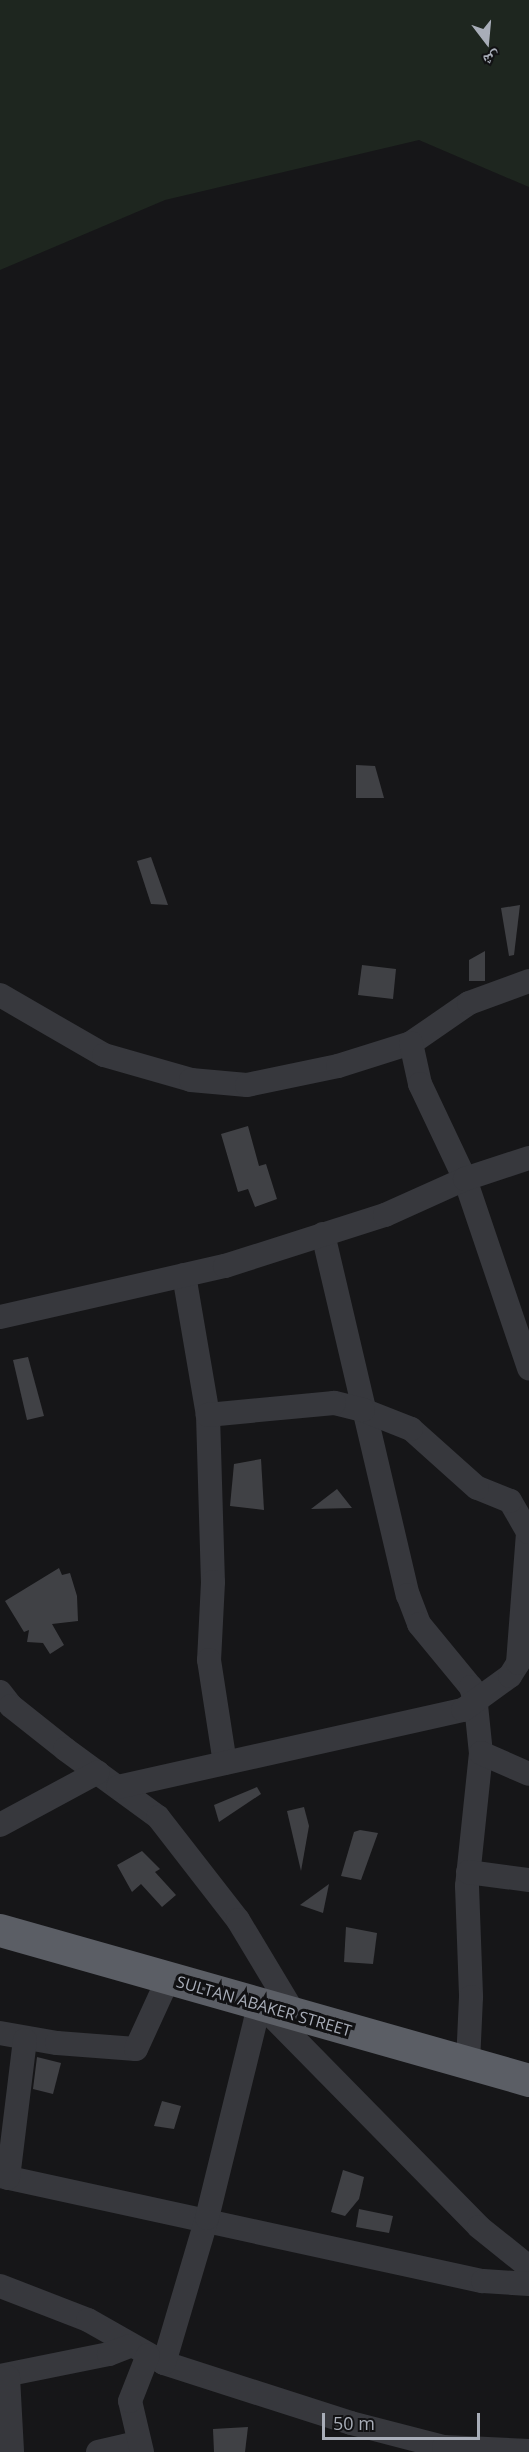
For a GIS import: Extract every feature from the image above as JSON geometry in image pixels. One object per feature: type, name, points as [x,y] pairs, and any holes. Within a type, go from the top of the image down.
[{"type":"highway","name":"SULTAN ABAKER STREET","points":[[0,1930],[296,2016],[529,2080]]},
{"type":"street","points":[[0,995],[104,1055],[191,1080],[247,1085],[338,1066],[411,1043],[468,1003],[529,981]]},
{"type":"street","points":[[411,1043],[420,1084],[465,1179],[527,1358]]},
{"type":"street","points":[[0,1317],[184,1275],[323,1234],[385,1215],[465,1179],[529,1158]]},
{"type":"street","points":[[323,1234],[363,1410],[379,1460],[408,1595],[419,1624],[471,1687],[476,1705],[481,1753],[468,1872],[471,1997],[468,2062]]},
{"type":"street","points":[[184,1275],[208,1415],[213,1582],[209,1660],[225,1763]]},
{"type":"street","points":[[118,1787],[450,1714],[476,1705],[510,1676],[518,1663],[526,1588],[528,1532],[525,1512],[510,1501],[477,1488],[411,1429],[363,1410],[334,1403],[208,1415]]},
{"type":"street","points":[[0,1692],[11,1706],[118,1787],[165,1826],[238,1920],[296,2016]]},
{"type":"street","points":[[481,1753],[529,1774]]},
{"type":"street","points":[[0,1825],[98,1772]]},
{"type":"street","points":[[468,1872],[529,1880]]},
{"type":"street","points":[[0,2033],[25,2040],[136,2049],[168,1979]]},
{"type":"street","points":[[98,2452],[140,2448],[130,2401],[207,2218],[261,2006]]},
{"type":"street","points":[[261,2006],[479,2227],[529,2267]]},
{"type":"street","points":[[25,2040],[4,2177],[207,2218],[483,2281],[529,2284]]},
{"type":"street","points":[[0,2286],[88,2320],[148,2355],[351,2423],[445,2450],[529,2451]]},
{"type":"street","points":[[12,2452],[4,2377],[148,2355]]},
{"type":"shaded area","points":[[0,0],[529,0],[529,187],[419,140],[165,200],[0,270]]},
{"type":"building","points":[[356,765],[375,766],[384,798],[356,798]]},
{"type":"building","points":[[151,857],[168,905],[151,904],[137,861]]},
{"type":"building","points":[[520,905],[514,955],[509,956],[501,908]]},
{"type":"building","points":[[485,951],[485,981],[469,981],[469,960]]},
{"type":"building","points":[[362,965],[396,969],[393,999],[358,995]]},
{"type":"building","points":[[248,1126],[259,1166],[266,1164],[277,1199],[255,1207],[248,1189],[238,1192],[221,1134]]},
{"type":"building","points":[[28,1357],[44,1416],[27,1420],[13,1360]]},
{"type":"building","points":[[261,1459],[264,1510],[230,1506],[234,1464]]},
{"type":"building","points":[[337,1489],[352,1508],[311,1509]]},
{"type":"building","points":[[59,1568],[62,1575],[70,1573],[77,1596],[78,1621],[52,1624],[64,1645],[50,1654],[43,1643],[27,1642],[29,1630],[24,1632],[5,1601]]},
{"type":"building","points":[[257,1787],[261,1794],[219,1822],[214,1805]]},
{"type":"building","points":[[304,1807],[309,1826],[301,1871],[287,1811]]},
{"type":"building","points":[[360,1830],[378,1833],[361,1880],[341,1876],[354,1832]]},
{"type":"building","points":[[142,1851],[160,1869],[155,1872],[176,1895],[162,1907],[141,1884],[132,1892],[117,1865]]},
{"type":"building","points":[[329,1884],[323,1913],[300,1905]]},
{"type":"building","points":[[346,1927],[377,1933],[373,1964],[344,1962]]},
{"type":"building","points":[[37,2057],[61,2063],[53,2094],[33,2089]]},
{"type":"building","points":[[162,2101],[181,2106],[174,2129],[154,2126]]},
{"type":"building","points":[[343,2170],[364,2177],[359,2199],[345,2216],[331,2212]]},
{"type":"building","points":[[359,2209],[393,2216],[389,2233],[356,2227]]},
{"type":"building","points":[[248,2427],[245,2452],[214,2452],[213,2429]]}]
